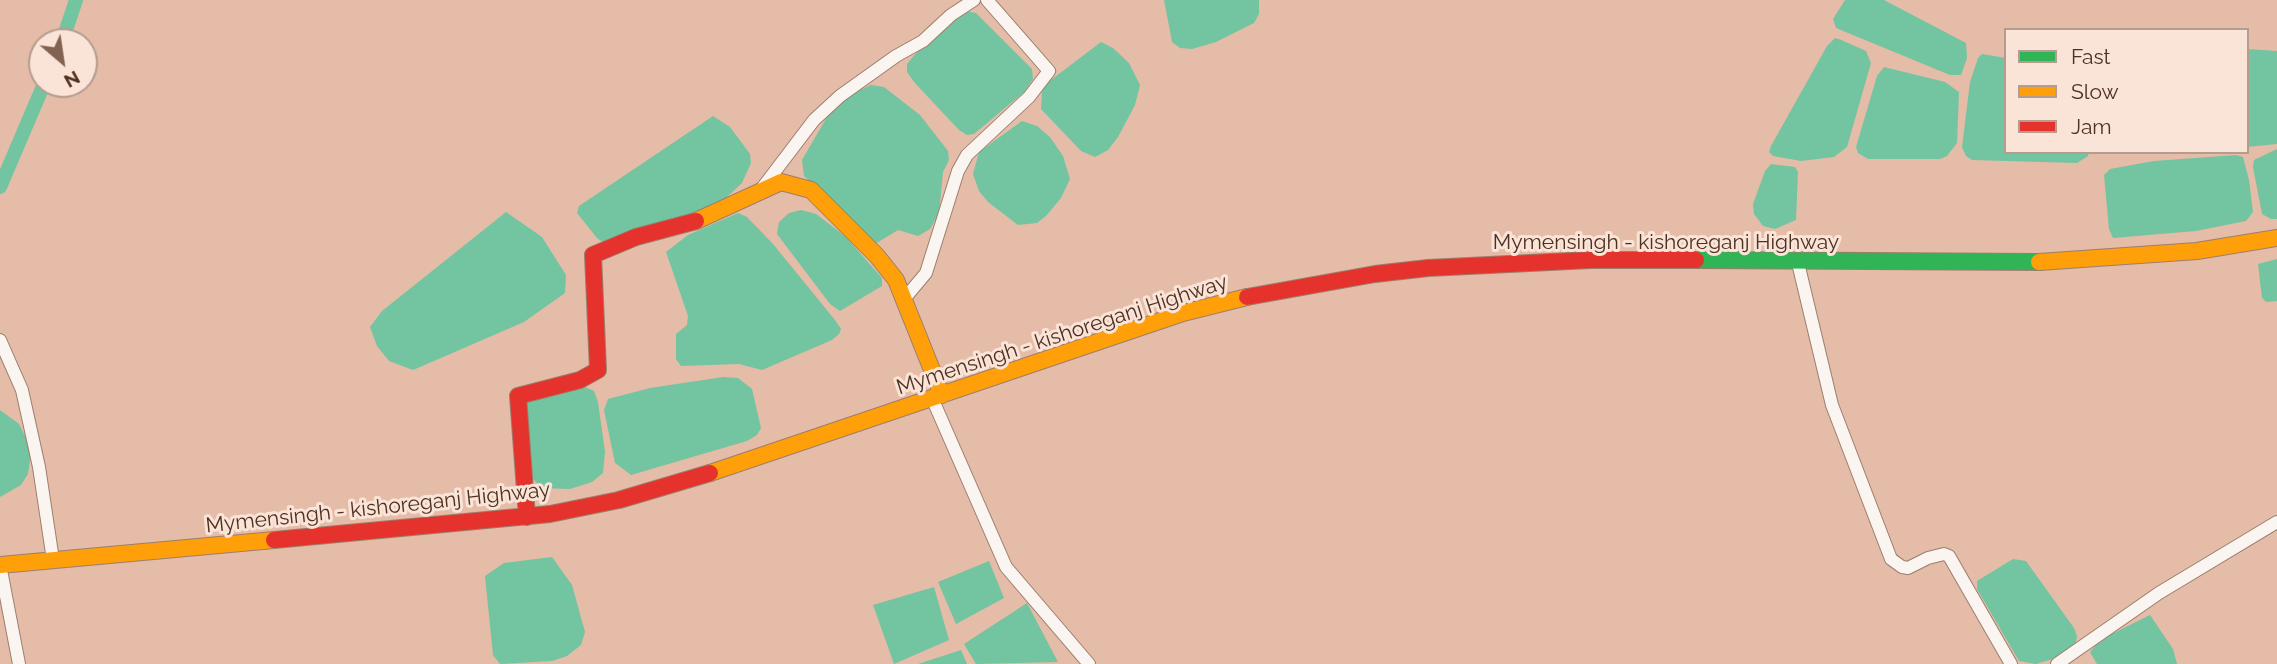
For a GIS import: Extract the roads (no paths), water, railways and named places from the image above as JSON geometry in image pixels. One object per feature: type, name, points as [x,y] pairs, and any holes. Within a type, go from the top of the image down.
[{"type":"main road","points":[[527,517],[518,396],[580,380],[598,370],[593,255],[636,237],[667,231],[717,214],[781,182],[811,190],[877,256],[896,280],[905,298],[937,397]]},
{"type":"main road","name":"Mymensingh - kishoreganj Highway","points":[[0,565],[527,517],[644,492],[937,397],[1183,313],[1344,278],[1428,268],[1591,260],[2038,262],[2197,251],[2277,238]]},
{"type":"street","points":[[760,191],[814,120],[840,96],[896,56],[923,41],[951,15],[974,0]]},
{"type":"street","points":[[905,298],[926,273],[958,171],[967,155],[1029,97],[1049,71],[987,0]]},
{"type":"street","points":[[1798,263],[1832,405],[1891,559],[1902,568],[1908,568],[1928,558],[1949,556],[2011,664]]},
{"type":"street","points":[[0,340],[22,390],[39,467],[52,560]]},
{"type":"street","points":[[937,397],[1006,567],[1089,664]]},
{"type":"street","points":[[2057,664],[2159,593],[2277,522]]},
{"type":"street","points":[[0,565],[19,664]]},
{"type":"waterway","points":[[67,28],[76,0]]},
{"type":"waterway","points":[[0,187],[38,98]]}]
